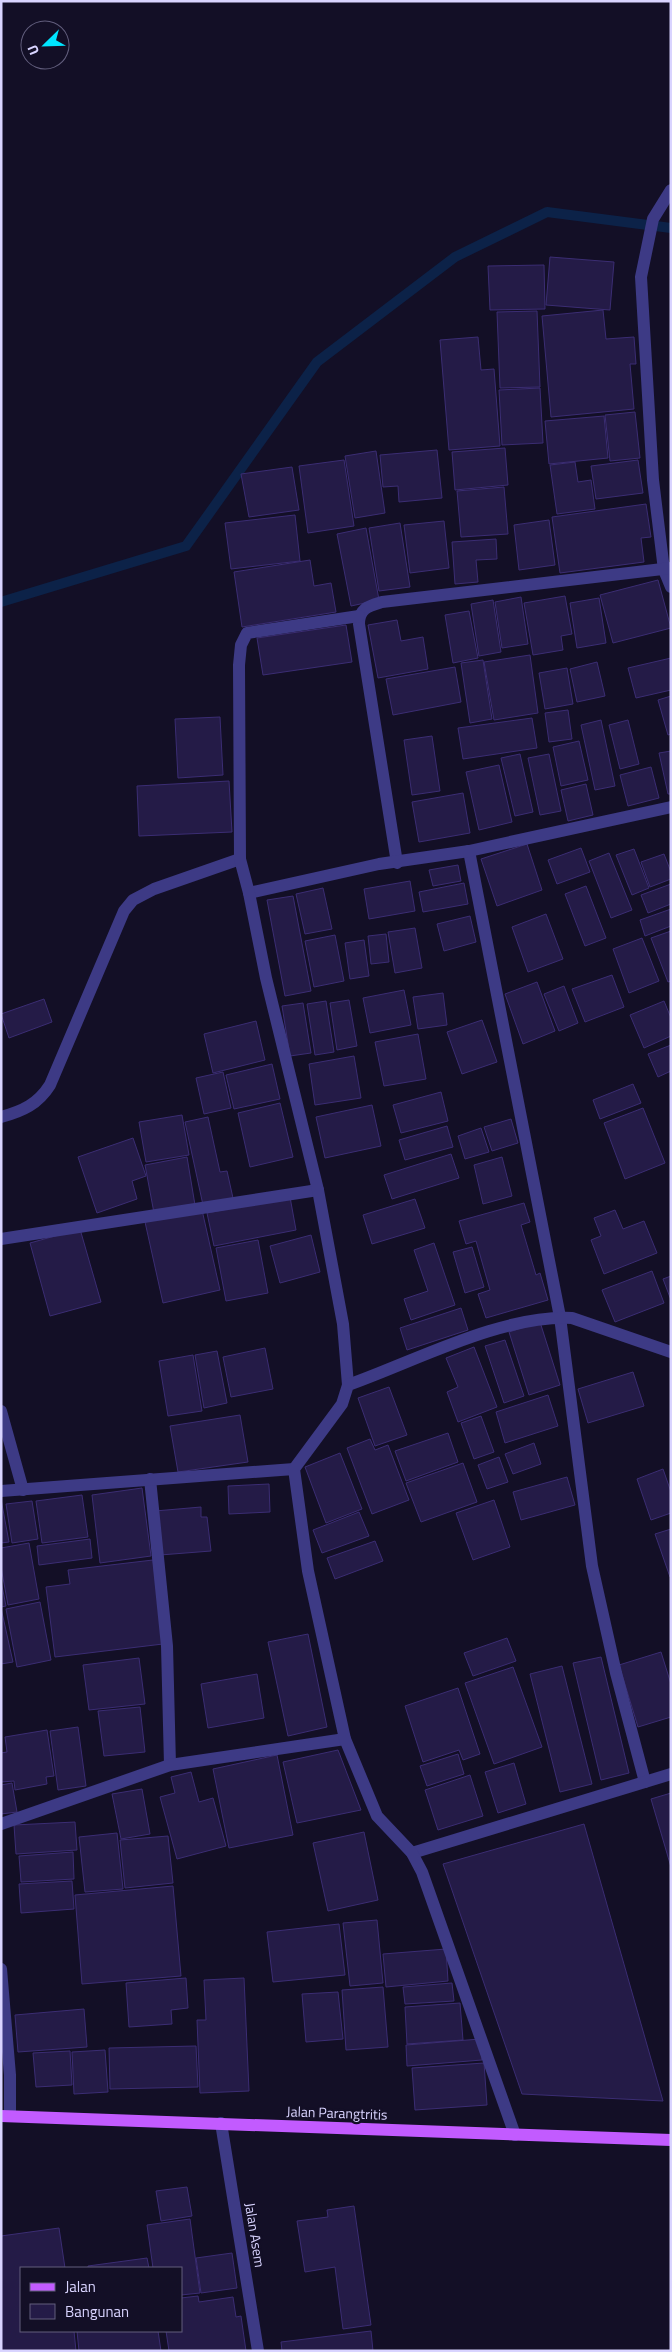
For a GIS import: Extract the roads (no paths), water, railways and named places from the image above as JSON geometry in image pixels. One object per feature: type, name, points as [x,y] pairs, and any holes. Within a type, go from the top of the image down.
[{"type":"main road","name":"Jalan Parangtritis","points":[[6,2116],[671,2140]]},
{"type":"street","points":[[671,190],[653,219],[641,277],[653,480],[671,587]]},
{"type":"street","points":[[397,863],[359,616],[365,607],[382,602],[668,569]]},
{"type":"street","points":[[359,616],[247,633],[244,637],[239,665],[240,859],[249,893],[266,978],[318,1190],[343,1324],[348,1385],[342,1404],[294,1469],[308,1571],[345,1738],[377,1816],[412,1853],[430,1893],[515,2134]]},
{"type":"street","points":[[249,893],[379,864],[397,863],[469,851],[671,807]]},
{"type":"street","points":[[469,851],[560,1317],[592,1566],[616,1673],[645,1782]]},
{"type":"street","points":[[1,1117],[29,1108],[45,1093],[124,910],[133,900],[154,889],[240,859]]},
{"type":"street","points":[[1,1239],[318,1190]]},
{"type":"street","points":[[348,1385],[513,1324],[560,1317],[572,1318],[671,1352]]},
{"type":"street","points":[[1,1411],[23,1490]]},
{"type":"street","points":[[1,1491],[294,1469]]},
{"type":"street","points":[[150,1479],[167,1646],[170,1765]]},
{"type":"street","points":[[1,1824],[170,1765],[345,1738]]},
{"type":"street","points":[[412,1853],[671,1774]]},
{"type":"street","points":[[1,1969],[10,2075],[6,2116]]},
{"type":"street","name":"Jalan Asem","points":[[221,2123],[258,2351]]},
{"type":"waterway","points":[[1,602],[186,546],[317,362],[455,257],[547,212],[671,228]]}]
